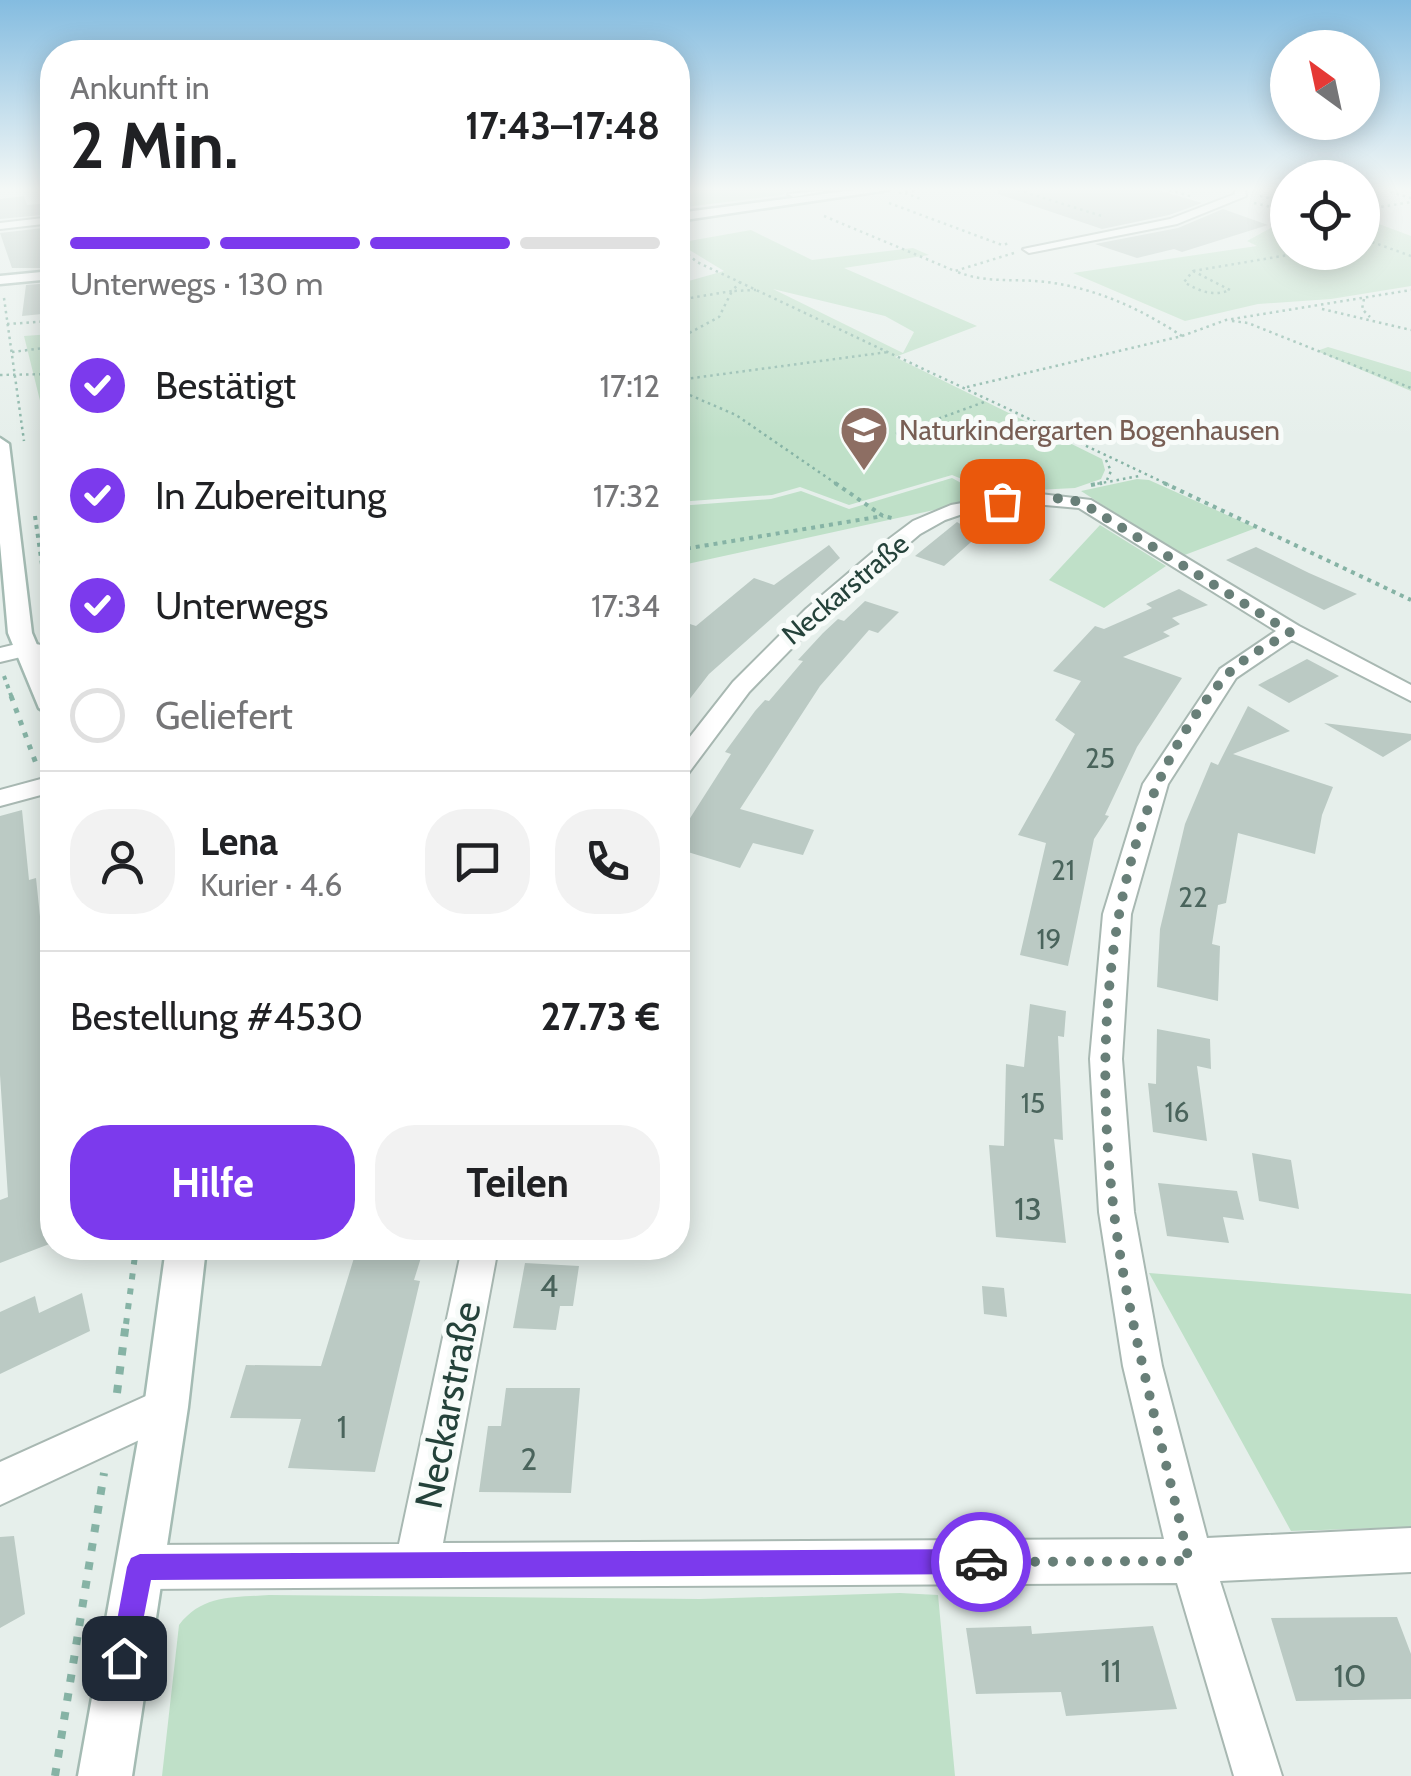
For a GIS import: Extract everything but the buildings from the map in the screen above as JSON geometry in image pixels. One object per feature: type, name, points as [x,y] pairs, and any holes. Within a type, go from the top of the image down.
[{"type":"main road","points":[[0,280],[40,277]]},
{"type":"main road","points":[[0,444],[25,649],[40,682]]},
{"type":"main road","points":[[104,1776],[166,1407],[184,1260]]},
{"type":"street","points":[[1066,498],[1084,504],[1290,632],[1411,694]]},
{"type":"street","name":"Neckarstraße","points":[[690,752],[771,652],[839,589],[922,524],[979,504],[1066,498]]},
{"type":"street","points":[[1258,1776],[1189,1561],[1126,1286],[1113,1187],[1106,1064],[1109,981],[1125,884],[1149,798],[1190,723],[1230,671],[1290,632]]},
{"type":"street","points":[[0,655],[25,649],[40,651]]},
{"type":"street","points":[[0,798],[40,787]]},
{"type":"street","name":"Neckarstraße","points":[[417,1564],[478,1260]]},
{"type":"street","points":[[0,1484],[166,1407]]},
{"type":"street","points":[[140,1567],[1189,1561],[1411,1550]]},
{"type":"path","points":[[722,273],[1142,476],[1411,600]]},
{"type":"path","points":[[959,273],[982,283],[1040,282],[1065,286],[1155,317],[1182,336]]},
{"type":"path","points":[[1190,273],[1184,282],[1192,288],[1217,294],[1230,290],[1195,273]]},
{"type":"path","points":[[690,333],[719,321],[728,310],[732,291],[741,281]]},
{"type":"path","points":[[690,298],[759,290]]},
{"type":"path","points":[[964,387],[1182,336],[1226,320],[1319,308],[1411,290]]},
{"type":"path","points":[[1364,298],[1362,309],[1372,320]]},
{"type":"path","points":[[1319,308],[1411,330]]},
{"type":"path","points":[[1226,320],[1248,323],[1411,388]]},
{"type":"path","points":[[7,324],[40,322]]},
{"type":"path","points":[[12,352],[40,348]]},
{"type":"path","points":[[690,378],[889,352]]},
{"type":"path","points":[[0,375],[40,374]]},
{"type":"path","points":[[690,395],[736,415],[884,516]]},
{"type":"path","points":[[896,434],[928,419],[990,400]]},
{"type":"path","points":[[1100,454],[1111,472],[1107,480]]},
{"type":"path","points":[[1066,498],[1075,490],[1107,480],[1142,476]]},
{"type":"path","points":[[690,548],[884,516],[922,524]]},
{"type":"path","points":[[0,663],[40,765]]},
{"type":"path","points":[[54,1776],[111,1433],[134,1260]]},
{"type":"green space","points":[[717,273],[855,273],[977,326],[895,357],[1102,459],[1105,470],[1101,479],[1075,488],[994,492],[952,475],[849,505],[800,487],[772,495],[690,501],[690,281]],"holes":[[[773,289],[885,316],[914,332],[903,353]]]},
{"type":"green space","points":[[1073,273],[1411,273],[1411,286],[1331,299],[1258,304],[1185,321]]},
{"type":"green space","points":[[40,335],[40,401],[24,336]]},
{"type":"green space","points":[[1328,347],[1411,372],[1411,391],[1317,351]]},
{"type":"green space","points":[[952,478],[989,498],[690,563],[690,505],[771,499],[801,491],[849,509]]},
{"type":"green space","points":[[1149,480],[1256,528],[1182,556],[1081,491]]},
{"type":"green space","points":[[1100,525],[1166,566],[1104,608],[1049,580]]},
{"type":"green space","points":[[1149,1273],[1411,1294],[1411,1527],[1291,1531]]},
{"type":"green space","points":[[269,1595],[700,1599],[938,1595],[955,1776],[162,1776],[179,1625],[198,1608],[220,1600]]},
{"type":"way so far","points":[[981,1562],[1189,1561],[1126,1286],[1113,1187],[1106,1064],[1109,981],[1125,884],[1149,798],[1190,723],[1230,671],[1290,632],[1084,504],[1066,498],[1002,501]]},
{"type":"place","name":"Naturkindergarten Bogenhausen","points":[[864,472]]},
{"type":"route","points":[[124,1658],[140,1567],[981,1562]]}]
